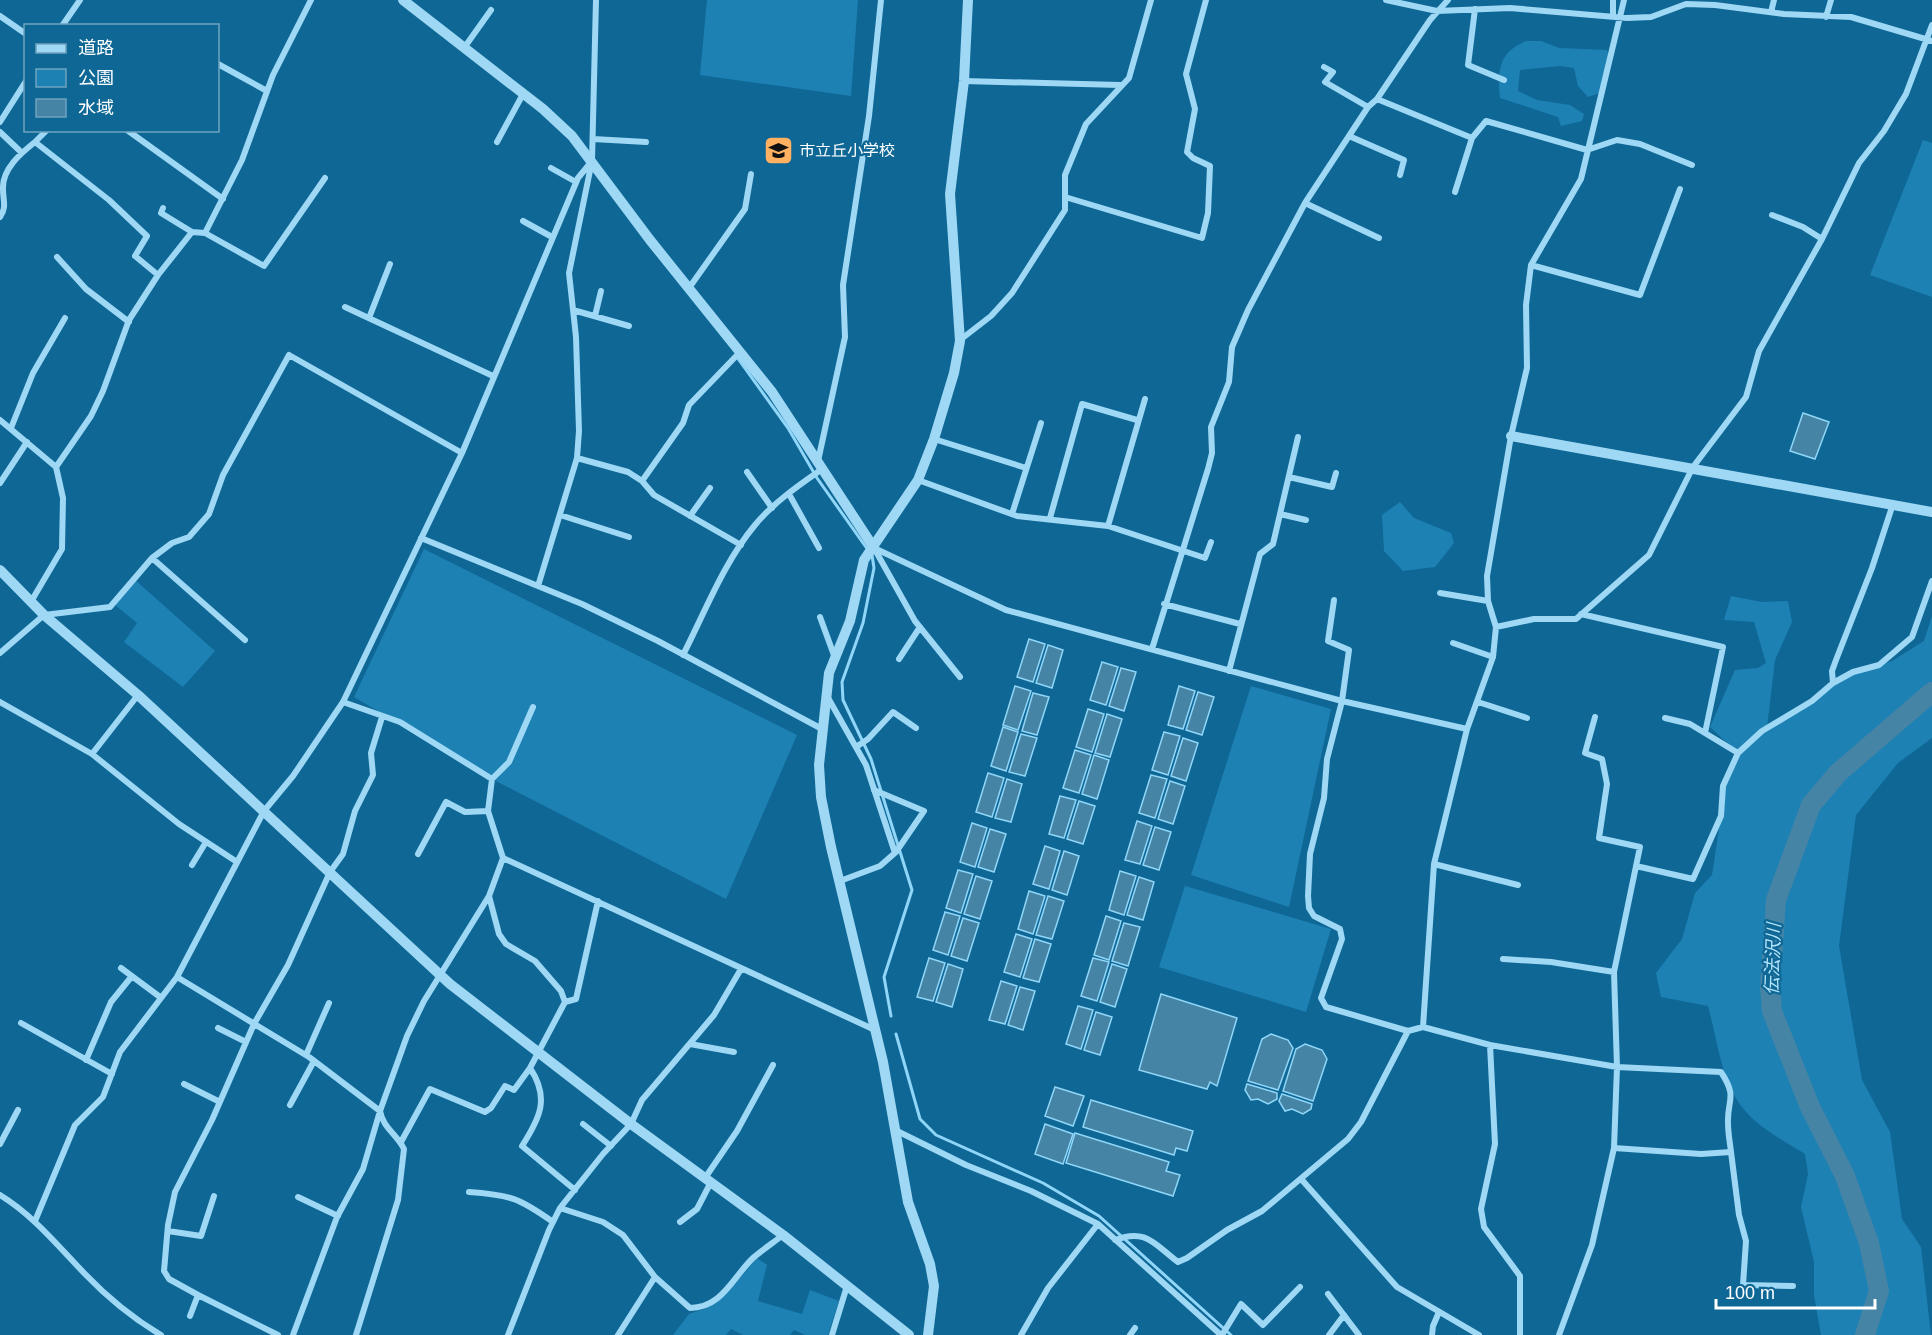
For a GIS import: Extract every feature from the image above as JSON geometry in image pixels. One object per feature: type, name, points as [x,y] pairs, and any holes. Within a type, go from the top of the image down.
[{"type":"street","points":[[63,24],[80,0]]},
{"type":"street","points":[[205,233],[242,160],[267,91],[293,31],[311,0]]},
{"type":"street","points":[[402,0],[523,94],[572,136],[688,289],[772,392],[920,627],[960,676]]},
{"type":"street","points":[[538,586],[577,458],[579,431],[569,273],[592,161],[596,0]]},
{"type":"street","points":[[683,655],[741,544],[772,508],[819,467],[845,337],[843,285],[869,116],[881,0]]},
{"type":"street","points":[[928,1335],[934,1286],[930,1264],[908,1202],[876,1031],[821,797],[819,765],[825,693],[835,658],[850,621],[864,560],[918,480],[934,439],[954,373],[960,341],[951,194],[964,81],[968,0]]},
{"type":"street","points":[[960,341],[991,316],[1012,293],[1065,210],[1065,175],[1086,124],[1129,78],[1151,0]]},
{"type":"street","points":[[1065,197],[1202,238],[1208,213],[1210,166],[1193,158],[1187,152],[1195,109],[1186,74],[1206,0]]},
{"type":"street","points":[[1386,0],[1437,11],[1551,10],[1617,17],[1651,17],[1686,4],[1716,3],[1771,12],[1867,20],[1929,40]]},
{"type":"street","points":[[1152,649],[1164,604],[1208,469],[1212,453],[1211,427],[1229,382],[1232,347],[1305,203],[1368,107],[1377,99],[1437,11],[1448,0]]},
{"type":"street","points":[[1613,0],[1617,17]]},
{"type":"street","points":[[1423,1027],[1434,864],[1467,729],[1493,657],[1496,627],[1488,601],[1487,576],[1510,436],[1527,368],[1526,305],[1531,265],[1581,179],[1617,17],[1624,0]]},
{"type":"street","points":[[1771,12],[1774,0]]},
{"type":"street","points":[[1826,17],[1831,0]]},
{"type":"street","points":[[1475,9],[1468,65],[1504,80]]},
{"type":"street","points":[[464,48],[491,10]]},
{"type":"street","points":[[0,16],[24,33]]},
{"type":"street","points":[[1496,627],[1534,618],[1576,619],[1649,555],[1693,467],[1746,397],[1760,351],[1822,239],[1859,164],[1884,131],[1906,94],[1929,40],[1932,25]]},
{"type":"street","points":[[219,65],[267,91]]},
{"type":"street","points":[[1324,67],[1333,72],[1325,82],[1368,107]]},
{"type":"street","points":[[964,81],[1120,85]]},
{"type":"street","points":[[0,122],[24,84]]},
{"type":"street","points":[[497,142],[523,94]]},
{"type":"street","points":[[1377,99],[1472,138]]},
{"type":"street","points":[[1455,192],[1472,138],[1486,120],[1587,150],[1617,140],[1640,144],[1692,165]]},
{"type":"street","points":[[0,132],[21,152]]},
{"type":"street","points":[[0,217],[5,209],[2,187],[3,171],[45,132]]},
{"type":"street","points":[[130,132],[223,199]]},
{"type":"street","points":[[1349,136],[1404,160],[1400,175]]},
{"type":"street","points":[[593,139],[646,142]]},
{"type":"street","points":[[35,142],[109,200],[147,236],[135,256],[159,275]]},
{"type":"street","points":[[34,1221],[75,1125],[103,1097],[120,1052],[177,977],[264,811],[293,776],[344,702],[462,453],[576,182],[592,161]]},
{"type":"street","points":[[551,168],[576,182]]},
{"type":"street","points":[[688,289],[745,209],[751,174]]},
{"type":"street","points":[[163,208],[161,213],[192,232],[205,233],[264,266],[325,178]]},
{"type":"street","points":[[1531,265],[1640,295],[1680,189]]},
{"type":"street","points":[[1305,203],[1379,238]]},
{"type":"street","points":[[1772,215],[1803,227],[1822,239]]},
{"type":"street","points":[[523,221],[552,237]]},
{"type":"street","points":[[56,467],[91,416],[129,322],[159,275],[192,232]]},
{"type":"street","points":[[57,257],[86,289],[129,322]]},
{"type":"street","points":[[369,318],[390,264]]},
{"type":"street","points":[[595,316],[602,291]]},
{"type":"street","points":[[345,307],[493,376]]},
{"type":"street","points":[[573,310],[629,326]]},
{"type":"street","points":[[11,429],[33,373],[65,318]]},
{"type":"street","points":[[642,481],[683,423],[689,405],[740,352]]},
{"type":"street","points":[[0,653],[44,615],[110,607],[152,558],[172,543],[189,537],[209,514],[223,475],[290,356],[462,453]]},
{"type":"street","points":[[1108,526],[1137,420],[1145,399]]},
{"type":"street","points":[[1050,518],[1082,405],[1137,420]]},
{"type":"street","points":[[0,420],[56,467],[63,498],[62,549],[32,600]]},
{"type":"street","points":[[1012,514],[1041,423]]},
{"type":"street","points":[[1510,436],[1693,467],[1892,507],[1932,512]]},
{"type":"street","points":[[1229,671],[1260,554],[1273,544],[1298,437]]},
{"type":"street","points":[[934,439],[1026,468]]},
{"type":"street","points":[[0,483],[27,442]]},
{"type":"street","points":[[577,458],[628,472],[642,481],[654,495],[741,544]]},
{"type":"street","points":[[747,472],[772,508]]},
{"type":"street","points":[[1289,477],[1332,487],[1336,473]]},
{"type":"street","points":[[918,480],[1012,514],[1108,526],[1205,558],[1211,542]]},
{"type":"street","points":[[690,516],[710,488]]},
{"type":"street","points":[[789,494],[819,548]]},
{"type":"street","points":[[1833,683],[1832,671],[1872,568],[1892,507]]},
{"type":"street","points":[[1280,514],[1306,520]]},
{"type":"street","points":[[560,515],[629,537]]},
{"type":"street","points":[[421,538],[582,604],[822,729]]},
{"type":"street","points":[[873,549],[1006,610],[1342,701],[1467,729]]},
{"type":"street","points":[[152,558],[245,640]]},
{"type":"street","points":[[0,570],[32,600],[44,615],[138,695],[441,976],[631,1124],[783,1235],[902,1333]]},
{"type":"street","points":[[1636,866],[1693,879],[1721,816],[1723,786],[1738,753],[1762,731],[1812,701],[1833,683],[1853,672],[1879,665],[1912,637],[1932,581]]},
{"type":"street","points":[[1440,593],[1488,601]]},
{"type":"street","points":[[1334,600],[1328,641],[1348,650],[1342,701],[1327,759],[1324,798],[1310,854],[1309,908],[1314,916],[1340,928],[1341,939],[1321,998],[1326,1007],[1408,1030],[1423,1027],[1490,1045],[1617,1067],[1721,1072],[1730,1090],[1732,1104],[1728,1120],[1731,1152],[1739,1215],[1746,1241],[1743,1285],[1793,1286]]},
{"type":"street","points":[[1164,604],[1240,624]]},
{"type":"street","points":[[1581,614],[1723,647],[1705,733]]},
{"type":"street","points":[[820,616],[835,658]]},
{"type":"street","points":[[899,658],[920,627]]},
{"type":"street","points":[[1453,643],[1493,657]]},
{"type":"street","points":[[825,693],[857,747],[875,790],[896,853]]},
{"type":"street","points":[[92,754],[138,695]]},
{"type":"street","points":[[0,702],[92,754],[178,824],[237,862]]},
{"type":"street","points":[[344,702],[400,722],[492,779]]},
{"type":"street","points":[[1478,702],[1527,718]]},
{"type":"street","points":[[293,1335],[338,1216],[363,1169],[380,1111],[407,1036],[424,1001],[489,896],[503,858],[488,811],[492,779],[509,762],[533,707]]},
{"type":"street","points":[[857,747],[868,739],[893,712],[916,728]]},
{"type":"street","points":[[278,1335],[169,1279],[164,1271],[168,1231],[175,1192],[220,1102],[254,1024],[288,965],[330,872],[343,854],[355,811],[371,781],[374,767],[371,753],[382,717]]},
{"type":"street","points":[[1559,1335],[1592,1245],[1614,1148],[1617,1067],[1614,972],[1640,847],[1599,838],[1607,784],[1602,759],[1585,753],[1594,717]]},
{"type":"street","points":[[1665,718],[1690,724],[1738,753]]},
{"type":"street","points":[[840,881],[880,866],[896,853],[924,811],[875,790]]},
{"type":"street","points":[[418,854],[446,802],[465,812],[488,811]]},
{"type":"street","points":[[192,865],[206,842]]},
{"type":"street","points":[[503,858],[876,1031]]},
{"type":"street","points":[[1434,864],[1518,885]]},
{"type":"street","points":[[401,1142],[429,1089],[485,1112],[491,1108],[505,1086],[514,1090],[540,1051],[565,1002],[561,990],[536,962],[506,944],[499,934],[489,896]]},
{"type":"street","points":[[565,1002],[576,999],[598,901]]},
{"type":"street","points":[[1503,959],[1551,962],[1614,972]]},
{"type":"street","points":[[121,968],[160,997]]},
{"type":"street","points":[[508,1335],[560,1208],[610,1146],[631,1124],[642,1100],[714,1015],[741,969]]},
{"type":"street","points":[[86,1060],[111,1002],[132,976]]},
{"type":"street","points":[[177,977],[314,1061],[380,1111],[382,1123],[401,1142],[404,1149],[398,1200],[356,1335]]},
{"type":"street","points":[[306,1056],[328,1003]]},
{"type":"street","points":[[21,1023],[112,1074]]},
{"type":"street","points":[[218,1028],[246,1042]]},
{"type":"street","points":[[1115,1240],[1131,1234],[1144,1236],[1178,1262],[1188,1258],[1227,1230],[1262,1211],[1302,1180],[1348,1139],[1361,1122],[1408,1030]]},
{"type":"street","points":[[690,1044],[734,1052]]},
{"type":"street","points":[[1490,1045],[1495,1144],[1481,1209],[1484,1227],[1520,1276],[1520,1335]]},
{"type":"street","points":[[290,1105],[314,1061]]},
{"type":"street","points":[[680,1222],[697,1209],[708,1180],[773,1065]]},
{"type":"street","points":[[530,1068],[540,1083],[541,1111],[522,1146],[575,1190]]},
{"type":"street","points":[[184,1084],[220,1102]]},
{"type":"street","points":[[0,1144],[18,1110]]},
{"type":"street","points":[[583,1124],[610,1146]]},
{"type":"street","points":[[894,1130],[966,1165],[1031,1191],[1098,1224],[1221,1335],[1241,1304],[1263,1325],[1300,1287]]},
{"type":"street","points":[[1614,1148],[1701,1154],[1731,1152]]},
{"type":"street","points":[[1302,1180],[1397,1287],[1479,1335]]},
{"type":"street","points":[[469,1192],[507,1195],[524,1201],[553,1222]]},
{"type":"street","points":[[0,1195],[34,1221],[87,1277],[141,1324],[161,1335]]},
{"type":"street","points":[[168,1231],[201,1236],[214,1196]]},
{"type":"street","points":[[298,1197],[338,1216]]},
{"type":"street","points":[[560,1208],[603,1222],[623,1235],[655,1276],[690,1308],[703,1308],[727,1290],[752,1259],[783,1235]]},
{"type":"street","points":[[1021,1335],[1048,1288],[1098,1224]]},
{"type":"street","points":[[618,1335],[655,1276]]},
{"type":"street","points":[[832,1335],[847,1286]]},
{"type":"street","points":[[1328,1294],[1359,1335]]},
{"type":"street","points":[[190,1316],[198,1295]]},
{"type":"street","points":[[1432,1335],[1432,1326],[1439,1312]]},
{"type":"street","points":[[1329,1335],[1344,1315]]},
{"type":"street","points":[[1130,1335],[1135,1328]]},
{"type":"green space","points":[[707,0],[858,0],[851,96],[700,75]]},
{"type":"green space","points":[[1526,41],[1541,41],[1559,48],[1607,50],[1611,60],[1600,93],[1588,97],[1578,86],[1574,68],[1560,66],[1520,70],[1518,91],[1537,100],[1570,105],[1584,114],[1582,121],[1561,126],[1558,117],[1500,98],[1499,79],[1502,63],[1510,51]]},
{"type":"green space","points":[[1923,140],[1932,143],[1932,297],[1870,275]]},
{"type":"green space","points":[[1400,502],[1414,518],[1451,533],[1454,543],[1435,567],[1403,571],[1384,551],[1382,515]]},
{"type":"green space","points":[[424,549],[797,735],[726,899],[492,779],[354,697]]},
{"type":"green space","points":[[134,579],[215,651],[183,687],[124,642],[137,623],[115,605]]},
{"type":"green space","points":[[1731,596],[1762,602],[1788,601],[1792,622],[1775,660],[1767,728],[1845,676],[1892,661],[1924,641],[1932,616],[1932,738],[1898,763],[1856,815],[1839,946],[1862,1080],[1890,1132],[1902,1219],[1921,1247],[1931,1335],[1821,1335],[1814,1295],[1814,1262],[1801,1207],[1808,1174],[1805,1154],[1771,1133],[1742,1107],[1724,1072],[1708,1006],[1661,997],[1656,973],[1682,939],[1695,893],[1712,875],[1726,782],[1738,753],[1710,727],[1735,670],[1758,668],[1766,663],[1754,622],[1724,620]]},
{"type":"green space","points":[[1251,686],[1331,709],[1289,907],[1191,875]]},
{"type":"green space","points":[[1185,886],[1331,929],[1306,1012],[1159,967]]},
{"type":"green space","points":[[757,1258],[767,1265],[758,1301],[802,1314],[810,1290],[839,1301],[828,1335],[805,1335],[794,1330],[790,1335],[743,1335],[731,1329],[726,1335],[673,1335],[689,1314],[707,1308],[728,1292]]},
{"type":"water","points":[[1803,413],[1829,422],[1815,459],[1790,451]]},
{"type":"water","points":[[1029,639],[1045,644],[1033,682],[1017,677]]},
{"type":"water","points":[[1048,645],[1063,650],[1052,688],[1036,683]]},
{"type":"water","points":[[1102,662],[1118,667],[1106,705],[1090,700]]},
{"type":"water","points":[[1121,668],[1136,672],[1124,711],[1109,706]]},
{"type":"water","points":[[1015,686],[1031,691],[1018,730],[1003,725]]},
{"type":"water","points":[[1179,686],[1195,691],[1183,729],[1168,725]]},
{"type":"water","points":[[1198,692],[1214,697],[1202,735],[1186,730]]},
{"type":"water","points":[[1033,693],[1049,697],[1037,735],[1022,731]]},
{"type":"water","points":[[1088,709],[1104,714],[1092,752],[1076,747]]},
{"type":"water","points":[[1107,714],[1122,719],[1110,757],[1095,753]]},
{"type":"water","points":[[1003,727],[1018,732],[1006,771],[991,766]]},
{"type":"water","points":[[1164,732],[1180,736],[1168,775],[1152,770]]},
{"type":"water","points":[[1021,734],[1037,738],[1025,776],[1009,772]]},
{"type":"water","points":[[1183,738],[1198,743],[1186,781],[1171,776]]},
{"type":"water","points":[[1075,750],[1091,755],[1079,793],[1063,788]]},
{"type":"water","points":[[1094,755],[1109,760],[1097,799],[1082,794]]},
{"type":"water","points":[[988,773],[1004,778],[992,817],[976,812]]},
{"type":"water","points":[[1151,775],[1167,779],[1155,818],[1139,813]]},
{"type":"water","points":[[1007,779],[1022,784],[1011,822],[995,818]]},
{"type":"water","points":[[1170,781],[1185,786],[1173,824],[1158,819]]},
{"type":"water","points":[[1060,796],[1076,800],[1064,838],[1049,834]]},
{"type":"water","points":[[1079,801],[1095,806],[1083,844],[1067,839]]},
{"type":"water","points":[[1137,821],[1152,826],[1140,864],[1125,860]]},
{"type":"water","points":[[972,823],[987,828],[975,867],[960,862]]},
{"type":"water","points":[[1155,827],[1171,832],[1159,870],[1143,865]]},
{"type":"water","points":[[990,829],[1006,834],[994,872],[978,867]]},
{"type":"water","points":[[1045,846],[1060,851],[1049,889],[1033,884]]},
{"type":"water","points":[[1064,851],[1079,856],[1067,895],[1052,890]]},
{"type":"water","points":[[958,870],[973,874],[961,913],[946,908]]},
{"type":"water","points":[[1120,871],[1136,876],[1124,915],[1109,910]]},
{"type":"water","points":[[976,876],[992,881],[980,919],[964,914]]},
{"type":"water","points":[[1139,877],[1154,882],[1143,920],[1127,915]]},
{"type":"water","points":[[1029,891],[1045,896],[1033,934],[1018,929]]},
{"type":"water","points":[[1048,896],[1064,901],[1052,939],[1036,935]]},
{"type":"water","points":[[945,912],[960,916],[948,955],[933,950]]},
{"type":"water","points":[[1106,916],[1121,921],[1109,960],[1094,955]]},
{"type":"water","points":[[963,918],[979,923],[967,961],[951,956]]},
{"type":"water","points":[[1124,923],[1140,927],[1128,966],[1112,961]]},
{"type":"water","points":[[1016,934],[1032,939],[1020,977],[1004,972]]},
{"type":"water","points":[[1035,939],[1051,944],[1039,982],[1023,978]]},
{"type":"water","points":[[929,958],[945,963],[933,1001],[917,997]]},
{"type":"water","points":[[1093,958],[1109,962],[1097,1001],[1081,996]]},
{"type":"water","points":[[948,964],[963,969],[952,1007],[936,1002]]},
{"type":"water","points":[[1112,964],[1127,969],[1115,1007],[1100,1002]]},
{"type":"water","points":[[1001,981],[1017,986],[1005,1024],[989,1020]]},
{"type":"water","points":[[1020,987],[1035,991],[1023,1030],[1008,1025]]},
{"type":"water","points":[[1161,994],[1237,1018],[1217,1086],[1210,1082],[1207,1089],[1139,1070]]},
{"type":"water","points":[[1078,1006],[1093,1010],[1081,1049],[1066,1044]]},
{"type":"water","points":[[1096,1012],[1112,1017],[1100,1055],[1084,1050]]},
{"type":"water","points":[[1271,1034],[1288,1040],[1293,1048],[1278,1090],[1248,1081],[1262,1039]]},
{"type":"water","points":[[1305,1044],[1322,1050],[1327,1059],[1313,1101],[1283,1091],[1296,1049]]},
{"type":"water","points":[[1247,1084],[1277,1093],[1277,1099],[1268,1104],[1258,1099],[1251,1100],[1245,1090]]},
{"type":"water","points":[[1055,1087],[1084,1096],[1073,1126],[1045,1116]]},
{"type":"water","points":[[1282,1094],[1312,1104],[1311,1109],[1303,1114],[1292,1109],[1285,1111],[1279,1101]]},
{"type":"water","points":[[1091,1100],[1193,1131],[1187,1151],[1176,1148],[1174,1155],[1083,1127]]},
{"type":"water","points":[[1045,1124],[1073,1134],[1063,1164],[1035,1154]]},
{"type":"water","points":[[1075,1133],[1169,1162],[1166,1171],[1180,1175],[1173,1196],[1066,1163]]},
{"type":"waterway","points":[[737,357],[788,428],[817,478],[868,550]]},
{"type":"waterway","points":[[872,555],[874,568],[863,623],[842,682],[843,700],[871,759],[912,890],[884,977],[891,1016]]},
{"type":"waterway","name":"伝法沢川","points":[[1865,1335],[1879,1291],[1869,1243],[1845,1176],[1810,1107],[1772,1011],[1770,988],[1776,900],[1811,805],[1838,773],[1932,692]]},
{"type":"waterway","points":[[896,1034],[920,1119],[936,1135],[1043,1183],[1099,1216],[1231,1335]]},
{"type":"place","name":"市立丘小学校","points":[[778,150]]}]
